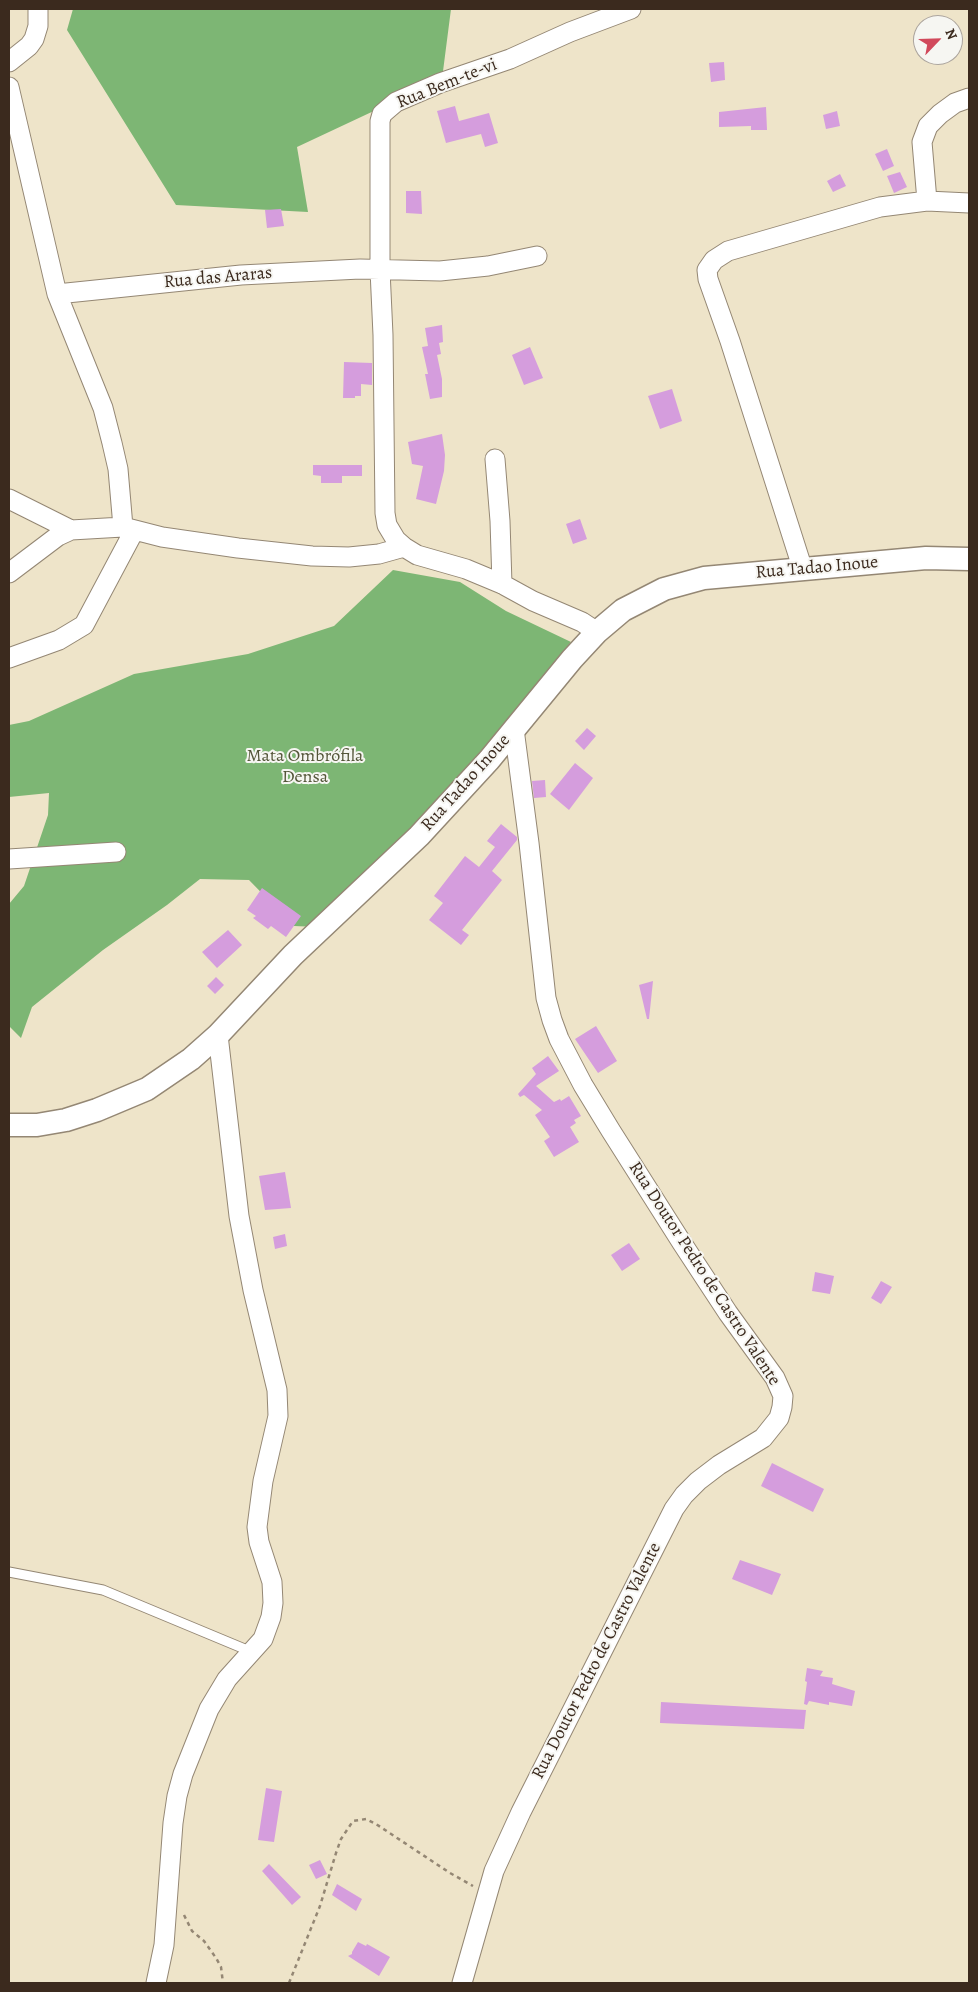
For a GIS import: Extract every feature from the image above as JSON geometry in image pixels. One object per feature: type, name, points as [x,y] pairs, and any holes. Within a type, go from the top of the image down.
[{"type":"street","points":[[9,62],[29,46],[34,39],[38,26],[38,9]]},
{"type":"street","name":"Rua Bem-te-vi","points":[[404,548],[391,532],[385,513],[383,335],[380,270],[380,121],[382,114],[396,102],[440,83],[510,59],[570,32],[631,9]]},
{"type":"street","points":[[9,87],[57,294],[103,408],[118,469],[128,529],[84,625],[59,640],[9,658]]},
{"type":"street","points":[[927,200],[922,142],[928,126],[955,103],[969,98]]},
{"type":"street","points":[[803,570],[733,350],[708,279],[707,270],[714,260],[728,251],[880,207],[927,200],[969,203]]},
{"type":"street","name":"Rua das Araras","points":[[57,294],[241,275],[380,270],[440,271],[488,266],[537,256]]},
{"type":"street","points":[[495,459],[502,584]]},
{"type":"street","points":[[9,499],[72,530]]},
{"type":"street","points":[[9,573],[58,536],[72,530],[128,529],[238,548],[312,556],[349,557],[379,554],[404,548],[417,555],[466,569],[502,584],[532,601],[582,622],[597,632]]},
{"type":"street","name":"Rua Tadao Inoue","points":[[9,1125],[37,1125],[66,1120],[97,1110],[147,1089],[191,1059],[218,1036],[293,955],[419,836],[514,729],[572,659],[597,632],[623,610],[664,589],[704,578],[926,558],[969,559]]},
{"type":"street","name":"Rua Doutor Pedro de Castro Valente","points":[[462,1983],[494,1871],[521,1812],[674,1509],[684,1495],[698,1481],[719,1465],[763,1438],[779,1418],[783,1396],[775,1378],[728,1313],[611,1131],[559,1040],[546,998],[514,729]]},
{"type":"street","points":[[9,859],[116,852]]},
{"type":"street","points":[[156,1983],[164,1944],[173,1824],[177,1796],[183,1774],[209,1709],[220,1689],[263,1638],[268,1628],[273,1603],[272,1582],[259,1542],[257,1527],[263,1481],[276,1425],[278,1405],[273,1372],[239,1216],[218,1036]]},
{"type":"lane","points":[[9,1572],[103,1590],[252,1652]]},
{"type":"path","points":[[289,1983],[317,1915],[336,1852],[354,1821],[366,1818],[450,1873],[487,1894]]},
{"type":"path","points":[[182,1910],[192,1931],[216,1958],[221,1968],[223,1983]]},
{"type":"green space","points":[[73,9],[451,9],[442,79],[297,147],[308,212],[176,205],[67,30]]},
{"type":"green space","name":"Mata Ombrófila Densa","points":[[393,570],[460,582],[506,611],[571,642],[387,866],[318,927],[294,926],[249,880],[200,879],[103,950],[32,1007],[21,1038],[9,1026],[9,904],[24,886],[48,815],[49,793],[9,797],[9,725],[29,721],[134,674],[248,654],[334,626]]},
{"type":"building","points":[[724,62],[725,80],[711,82],[709,63]]},
{"type":"building","points":[[455,106],[459,121],[489,113],[498,143],[485,147],[481,134],[446,143],[437,111]]},
{"type":"building","points":[[766,107],[767,130],[751,130],[751,126],[719,127],[719,112]]},
{"type":"building","points":[[837,111],[840,126],[826,129],[823,115]]},
{"type":"building","points":[[887,149],[894,166],[883,171],[875,154]]},
{"type":"building","points":[[900,172],[907,187],[894,193],[887,176]]},
{"type":"building","points":[[840,174],[846,186],[833,192],[827,181]]},
{"type":"building","points":[[406,191],[421,191],[422,214],[406,213]]},
{"type":"building","points":[[281,209],[284,226],[267,228],[265,210]]},
{"type":"building","points":[[442,325],[443,342],[439,343],[441,354],[437,355],[442,379],[442,397],[430,399],[425,374],[428,374],[422,347],[428,346],[425,328]]},
{"type":"building","points":[[530,347],[543,378],[524,385],[512,355]]},
{"type":"building","points":[[344,362],[372,363],[372,385],[361,384],[361,396],[343,398]]},
{"type":"building","points":[[672,389],[682,421],[660,429],[648,396]]},
{"type":"building","points":[[442,434],[445,455],[444,471],[436,504],[416,499],[423,466],[412,464],[408,442]]},
{"type":"building","points":[[313,465],[362,465],[362,476],[342,476],[342,483],[321,483],[321,476],[313,475]]},
{"type":"building","points":[[580,519],[587,539],[573,544],[566,524]]},
{"type":"building","points":[[587,728],[596,736],[584,750],[575,741]]},
{"type":"building","points":[[575,763],[593,778],[569,810],[550,794]]},
{"type":"building","points":[[545,780],[546,797],[534,798],[532,781]]},
{"type":"building","points":[[501,824],[517,837],[517,840],[492,871],[502,880],[462,930],[469,935],[461,945],[429,920],[443,903],[434,896],[465,856],[479,867],[495,847],[487,841]]},
{"type":"building","points":[[262,888],[301,916],[286,937],[271,926],[268,929],[253,918],[256,916],[247,910]]},
{"type":"building","points":[[228,930],[242,945],[217,968],[202,952]]},
{"type":"building","points":[[216,977],[224,985],[215,994],[207,986]]},
{"type":"building","points":[[653,981],[649,1019],[647,1019],[639,985]]},
{"type":"building","points":[[596,1026],[617,1061],[598,1073],[575,1039]]},
{"type":"building","points":[[548,1056],[559,1071],[536,1086],[554,1102],[560,1099],[561,1101],[569,1096],[581,1116],[574,1120],[576,1123],[570,1127],[579,1142],[554,1157],[544,1141],[550,1137],[535,1115],[542,1110],[524,1095],[520,1097],[518,1094],[536,1074],[532,1068]]},
{"type":"building","points":[[285,1172],[291,1208],[265,1210],[259,1176]]},
{"type":"building","points":[[285,1234],[287,1246],[275,1249],[273,1237]]},
{"type":"building","points":[[629,1243],[640,1259],[622,1271],[611,1255]]},
{"type":"building","points":[[815,1272],[834,1276],[830,1294],[812,1291]]},
{"type":"building","points":[[881,1281],[892,1287],[881,1304],[871,1298]]},
{"type":"building","points":[[772,1463],[824,1489],[813,1512],[761,1486]]},
{"type":"building","points":[[740,1560],[781,1574],[772,1595],[732,1579]]},
{"type":"building","points":[[807,1668],[823,1671],[820,1676],[833,1678],[832,1684],[855,1691],[852,1706],[829,1702],[829,1705],[809,1701],[807,1705],[804,1704]]},
{"type":"building","points":[[661,1702],[806,1710],[804,1729],[660,1723]]},
{"type":"building","points":[[266,1788],[282,1791],[274,1842],[258,1840]]},
{"type":"building","points":[[320,1860],[327,1874],[316,1879],[309,1865]]},
{"type":"building","points":[[269,1864],[301,1897],[292,1905],[262,1871]]},
{"type":"building","points":[[337,1884],[362,1899],[356,1911],[332,1895]]},
{"type":"building","points":[[358,1942],[366,1946],[367,1944],[390,1957],[379,1976],[348,1956],[352,1954]]}]
